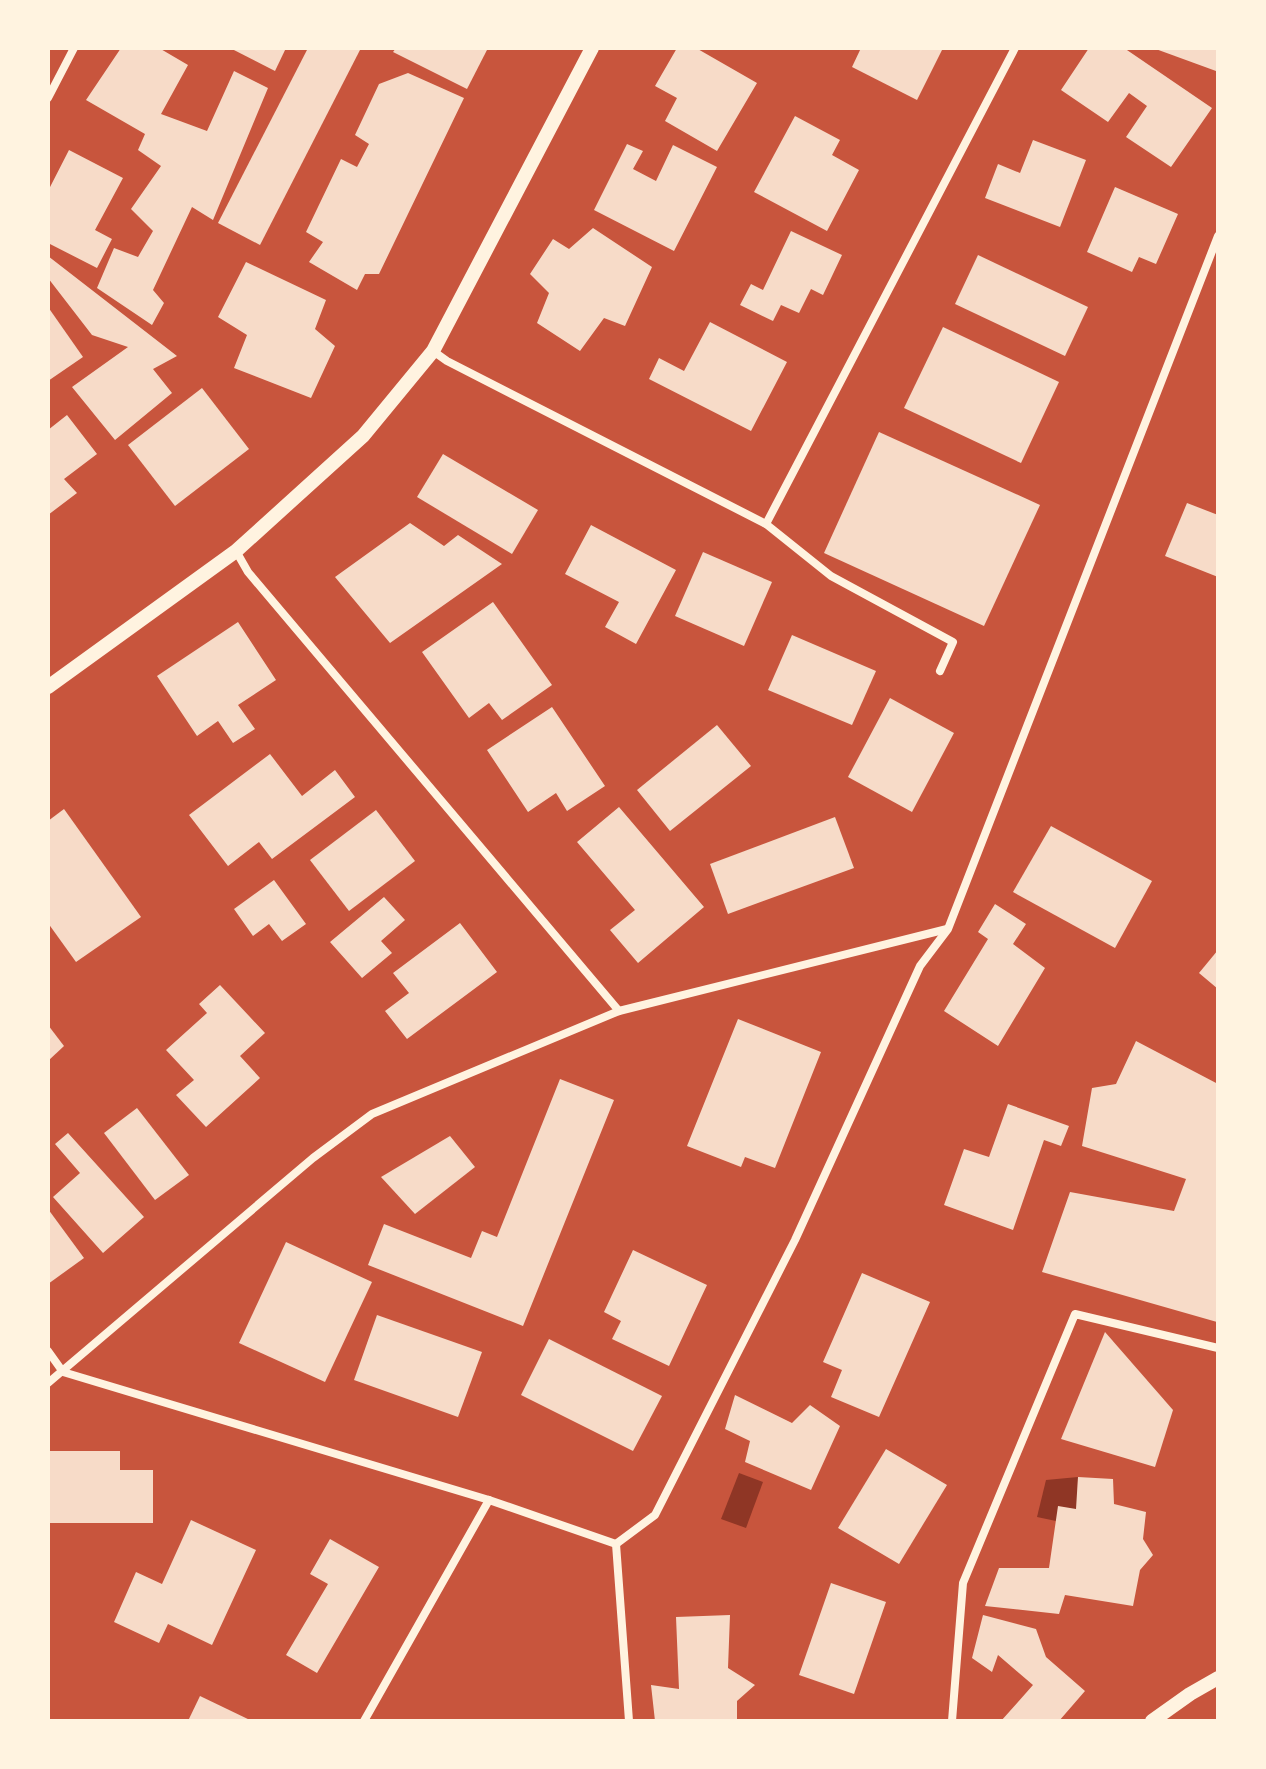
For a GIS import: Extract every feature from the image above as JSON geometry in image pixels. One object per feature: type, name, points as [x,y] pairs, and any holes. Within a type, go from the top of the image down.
[{"type":"street","points":[[48,98],[74,48]]},
{"type":"street","points":[[48,687],[236,551],[363,436],[433,351],[592,48]]},
{"type":"street","points":[[766,524],[1015,48]]},
{"type":"street","points":[[616,1544],[655,1515],[795,1240],[920,966],[948,929],[1218,236]]},
{"type":"street","points":[[433,351],[447,361],[766,524],[831,576],[953,642],[940,671]]},
{"type":"street","points":[[236,551],[248,572],[619,1011]]},
{"type":"street","points":[[48,1383],[313,1158],[372,1114],[619,1011],[948,929]]},
{"type":"street","points":[[952,1721],[963,1583],[1075,1314],[1218,1348]]},
{"type":"street","points":[[48,1351],[63,1372],[489,1500],[616,1544]]},
{"type":"street","points":[[364,1721],[489,1500]]},
{"type":"street","points":[[616,1544],[629,1721]]},
{"type":"street","points":[[1152,1721],[1218,1678]]},
{"type":"shaded area","points":[[739,1473],[763,1482],[746,1528],[721,1519]]},
{"type":"shaded area","points":[[1078,1477],[1077,1513],[1056,1521],[1037,1517],[1046,1480]]},
{"type":"building","points":[[121,48],[159,48],[188,65],[161,114],[207,131],[234,71],[268,88],[213,220],[192,207],[153,290],[164,303],[152,325],[97,288],[114,248],[138,257],[153,231],[131,209],[161,166],[138,150],[145,134],[86,100]]},
{"type":"building","points":[[230,48],[286,48],[275,71]]},
{"type":"building","points":[[308,48],[361,48],[260,245],[218,223]]},
{"type":"building","points":[[396,48],[488,48],[467,89],[393,52]]},
{"type":"building","points":[[677,48],[696,48],[757,83],[717,151],[665,121],[677,98],[655,86]]},
{"type":"building","points":[[861,48],[943,48],[917,100],[852,67]]},
{"type":"building","points":[[1089,48],[1124,48],[1212,108],[1171,167],[1126,137],[1147,106],[1129,93],[1108,122],[1061,90]]},
{"type":"building","points":[[1153,48],[1218,48],[1218,65],[1216,71]]},
{"type":"building","points":[[408,73],[464,98],[379,274],[365,274],[357,290],[309,262],[323,242],[306,232],[341,159],[357,167],[369,144],[355,135],[379,84]]},
{"type":"building","points":[[795,116],[840,140],[832,155],[859,170],[827,231],[754,192]]},
{"type":"building","points":[[1033,140],[1086,160],[1060,227],[985,198],[998,164],[1020,173]]},
{"type":"building","points":[[627,144],[643,151],[633,169],[656,181],[673,145],[717,167],[674,251],[594,210]]},
{"type":"building","points":[[69,150],[123,178],[95,230],[112,239],[97,268],[48,243],[48,191]]},
{"type":"building","points":[[1115,187],[1178,214],[1156,264],[1139,257],[1132,272],[1087,252]]},
{"type":"building","points":[[593,228],[652,267],[625,326],[604,318],[580,351],[537,323],[549,293],[530,274],[553,239],[569,249]]},
{"type":"building","points":[[791,231],[842,255],[823,295],[811,289],[799,313],[781,305],[773,321],[740,305],[751,284],[763,290]]},
{"type":"building","points":[[978,255],[1088,307],[1065,356],[955,304]]},
{"type":"building","points":[[48,256],[177,356],[153,369],[172,393],[115,440],[72,387],[128,347],[92,335],[48,278]]},
{"type":"building","points":[[246,262],[326,300],[315,329],[335,346],[311,398],[234,368],[247,335],[218,317]]},
{"type":"building","points":[[48,307],[83,357],[48,381]]},
{"type":"building","points":[[710,322],[787,362],[751,431],[649,379],[659,358],[684,371]]},
{"type":"building","points":[[943,327],[1059,382],[1021,463],[904,408]]},
{"type":"building","points":[[202,388],[249,449],[175,506],[128,445]]},
{"type":"building","points":[[67,415],[97,454],[64,479],[77,493],[48,515],[48,430]]},
{"type":"building","points":[[879,432],[1040,505],[984,626],[824,553]]},
{"type":"building","points":[[443,454],[538,510],[512,554],[417,497]]},
{"type":"building","points":[[1187,503],[1218,515],[1218,577],[1165,556]]},
{"type":"building","points":[[410,523],[444,546],[458,535],[502,564],[390,643],[335,577]]},
{"type":"building","points":[[591,525],[676,570],[636,644],[605,627],[619,602],[565,574]]},
{"type":"building","points":[[703,552],[772,582],[744,646],[675,616]]},
{"type":"building","points":[[493,602],[552,685],[502,720],[489,703],[469,718],[422,652]]},
{"type":"building","points":[[238,622],[276,680],[238,705],[255,729],[233,743],[218,721],[197,736],[157,676]]},
{"type":"building","points":[[792,635],[876,671],[852,725],[768,690]]},
{"type":"building","points":[[890,698],[954,733],[912,812],[848,777]]},
{"type":"building","points":[[552,707],[605,786],[567,811],[556,793],[528,812],[487,750]]},
{"type":"building","points":[[717,725],[751,766],[670,831],[637,790]]},
{"type":"building","points":[[270,754],[302,796],[335,770],[355,797],[272,859],[259,842],[228,866],[189,815]]},
{"type":"building","points":[[619,807],[704,907],[638,963],[610,930],[635,910],[577,842]]},
{"type":"building","points":[[64,809],[141,917],[76,962],[48,923],[48,821]]},
{"type":"building","points":[[376,810],[415,861],[349,911],[310,860]]},
{"type":"building","points":[[835,817],[854,868],[728,914],[710,864]]},
{"type":"building","points":[[1051,826],[1152,881],[1115,948],[1013,892]]},
{"type":"building","points":[[274,880],[306,924],[282,941],[269,924],[253,936],[234,909]]},
{"type":"building","points":[[384,897],[405,920],[381,941],[392,953],[362,978],[330,942]]},
{"type":"building","points":[[995,904],[1026,924],[1013,944],[1045,968],[998,1046],[944,1011],[988,939],[978,932]]},
{"type":"building","points":[[460,923],[497,972],[407,1039],[385,1011],[409,993],[393,973]]},
{"type":"building","points":[[1218,950],[1218,989],[1199,973]]},
{"type":"building","points":[[220,985],[265,1033],[240,1056],[260,1078],[206,1127],[176,1095],[194,1080],[166,1050],[207,1013],[199,1004]]},
{"type":"building","points":[[738,1019],[821,1052],[775,1168],[745,1157],[741,1167],[687,1146]]},
{"type":"building","points":[[48,1025],[64,1046],[48,1061]]},
{"type":"building","points":[[1136,1041],[1218,1084],[1217,1322],[1042,1272],[1070,1192],[1174,1211],[1186,1179],[1082,1146],[1092,1088],[1116,1084]]},
{"type":"building","points":[[560,1079],[614,1100],[523,1326],[368,1265],[384,1224],[471,1258],[482,1231],[497,1237]]},
{"type":"building","points":[[1008,1104],[1069,1126],[1061,1146],[1044,1140],[1013,1230],[944,1205],[964,1149],[989,1157]]},
{"type":"building","points":[[137,1108],[189,1175],[155,1200],[104,1133]]},
{"type":"building","points":[[68,1133],[144,1217],[103,1253],[53,1197],[80,1173],[55,1144]]},
{"type":"building","points":[[450,1136],[475,1167],[415,1214],[381,1177]]},
{"type":"building","points":[[48,1209],[84,1258],[48,1284]]},
{"type":"building","points":[[286,1242],[372,1282],[325,1382],[239,1343]]},
{"type":"building","points":[[633,1250],[707,1285],[669,1366],[612,1339],[621,1321],[604,1312]]},
{"type":"building","points":[[862,1273],[930,1302],[879,1417],[831,1397],[842,1370],[823,1362]]},
{"type":"building","points":[[377,1315],[482,1352],[458,1417],[354,1380]]},
{"type":"building","points":[[1105,1332],[1173,1410],[1155,1467],[1061,1439]]},
{"type":"building","points":[[549,1339],[662,1396],[633,1451],[521,1395]]},
{"type":"building","points":[[735,1395],[792,1423],[810,1405],[840,1426],[811,1490],[745,1462],[750,1441],[725,1429]]},
{"type":"building","points":[[886,1449],[947,1485],[899,1564],[838,1528]]},
{"type":"building","points":[[48,1451],[120,1451],[120,1470],[153,1470],[153,1523],[48,1523]]},
{"type":"building","points":[[1078,1477],[1113,1479],[1114,1504],[1146,1512],[1143,1539],[1153,1555],[1140,1570],[1133,1606],[1065,1595],[1059,1614],[985,1606],[999,1568],[1049,1568],[1058,1506],[1076,1509]]},
{"type":"building","points":[[191,1520],[256,1550],[212,1645],[168,1624],[159,1643],[114,1622],[136,1572],[162,1584]]},
{"type":"building","points":[[330,1539],[379,1567],[317,1673],[286,1655],[328,1584],[310,1574]]},
{"type":"building","points":[[831,1583],[886,1602],[854,1694],[799,1675]]},
{"type":"building","points":[[730,1615],[728,1668],[755,1685],[737,1701],[737,1721],[655,1721],[651,1685],[679,1689],[676,1617]]},
{"type":"building","points":[[983,1615],[1036,1629],[1046,1657],[1085,1691],[1059,1721],[1001,1721],[1033,1685],[998,1655],[992,1672],[972,1658]]},
{"type":"building","points":[[200,1696],[252,1721],[188,1721]]}]
